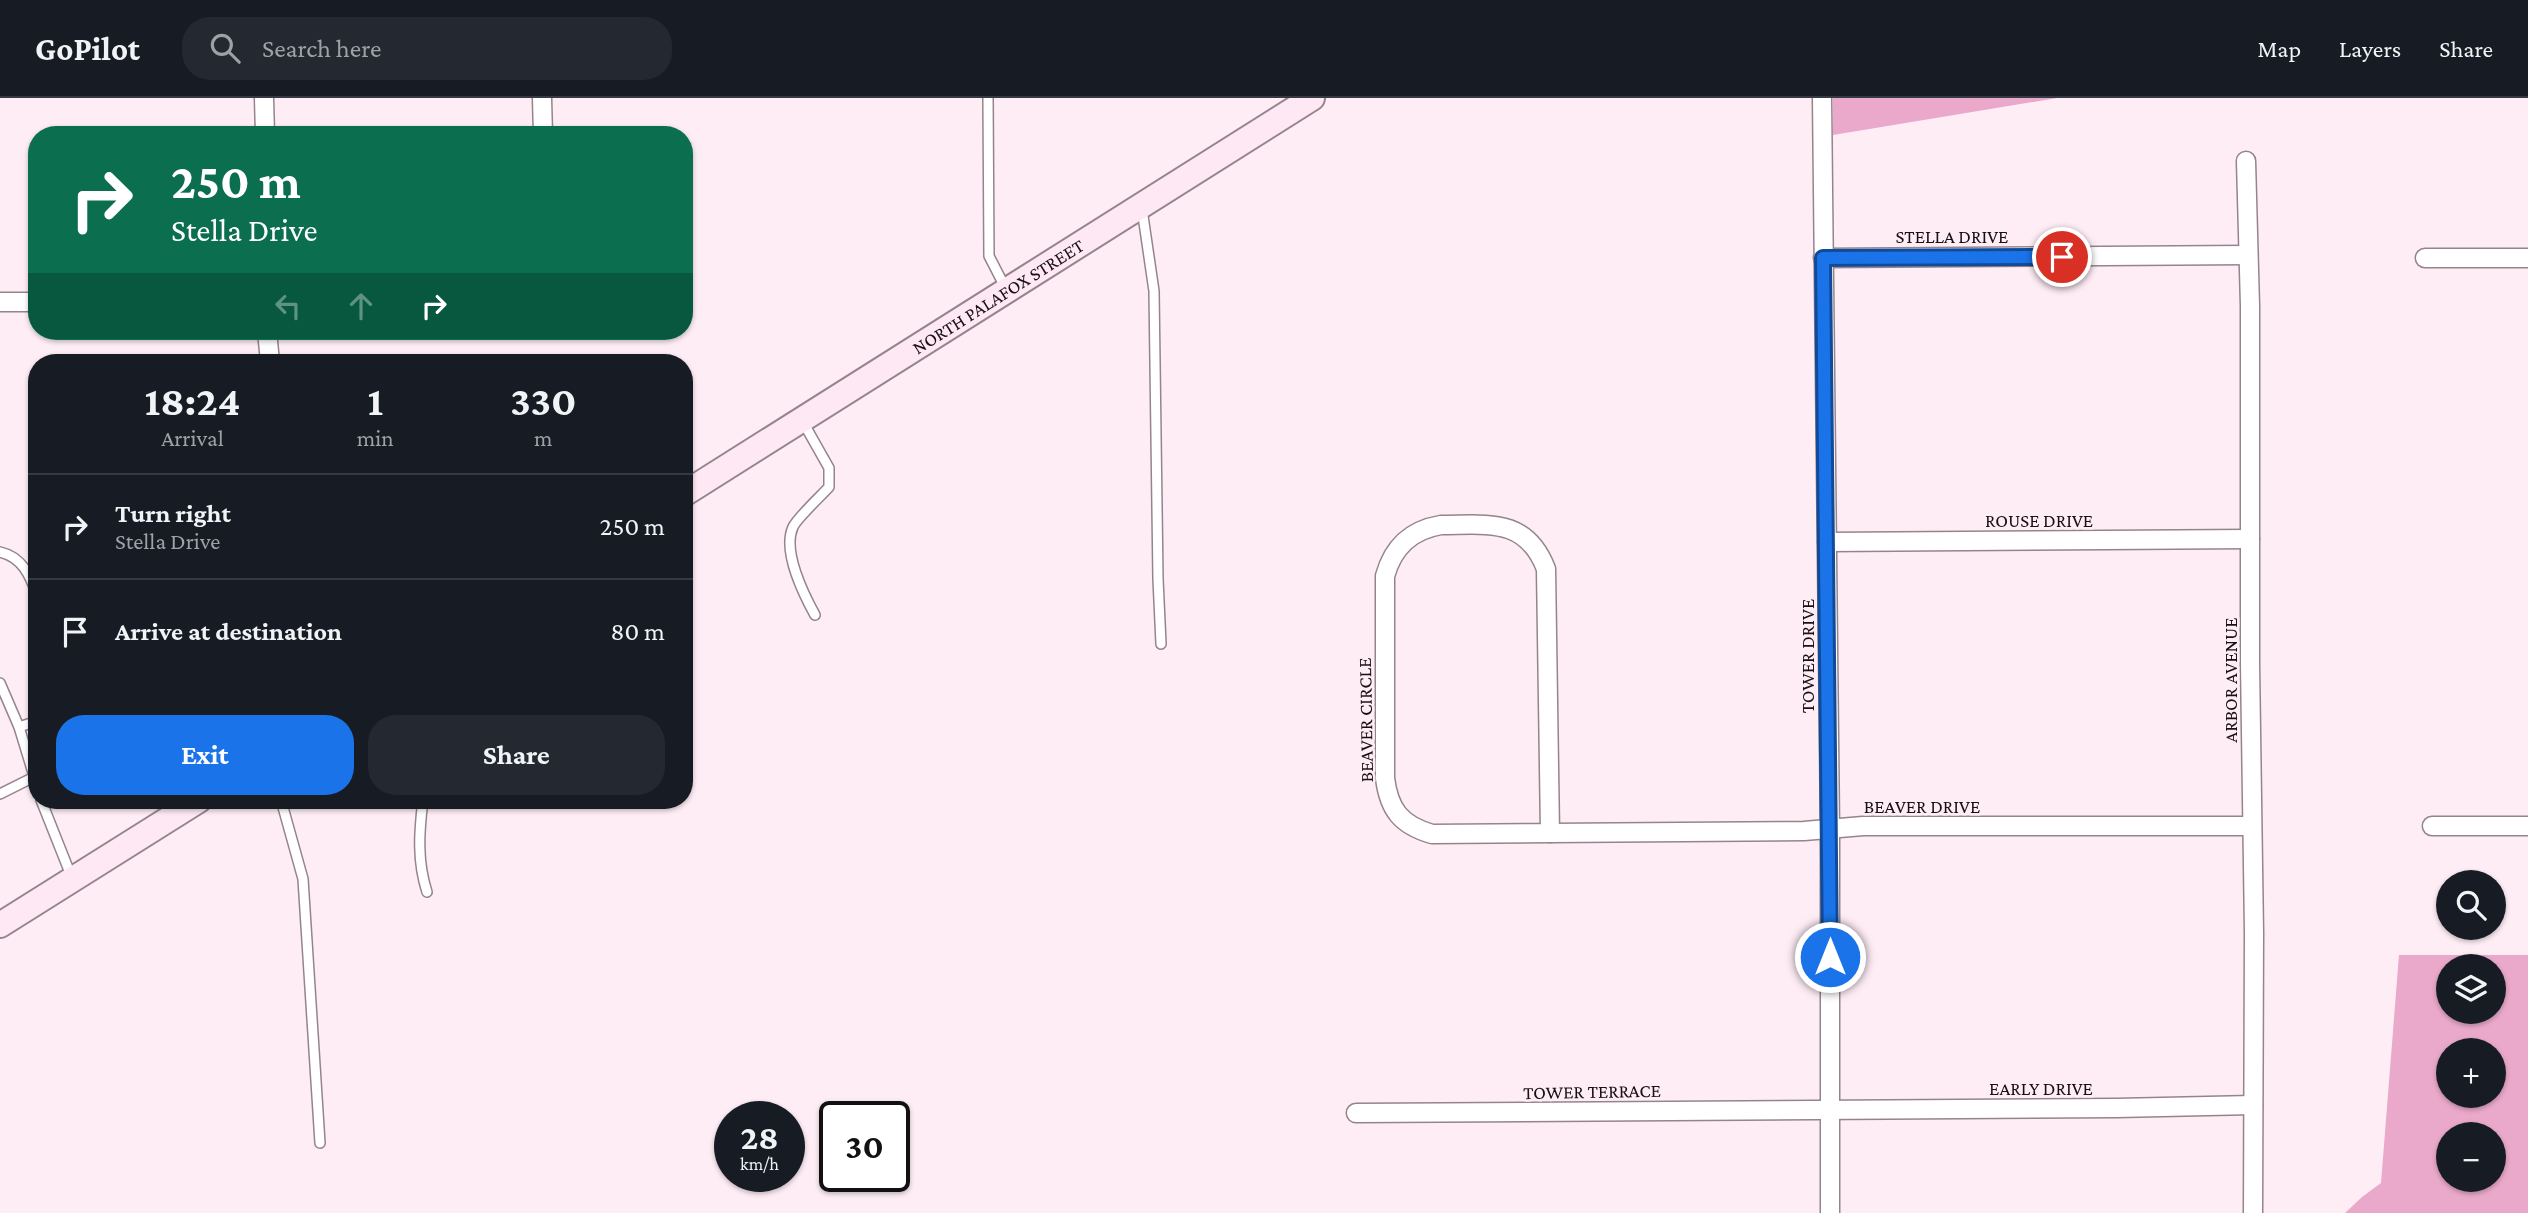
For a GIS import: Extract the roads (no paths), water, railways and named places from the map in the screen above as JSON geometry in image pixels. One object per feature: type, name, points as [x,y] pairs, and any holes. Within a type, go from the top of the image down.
[{"type":"main road","name":"NORTH PALAFOX STREET","points":[[693,488],[1312,98]]},
{"type":"main road","points":[[0,925],[185,809]]},
{"type":"street","points":[[264,98],[265,126]]},
{"type":"street","points":[[542,98],[542,126]]},
{"type":"street","name":"TOWER DRIVE","points":[[1822,98],[1830,829],[1830,1213]]},
{"type":"street","name":"ARBOR AVENUE","points":[[2246,161],[2253,1213]]},
{"type":"street","name":"STELLA DRIVE","points":[[1823,258],[2248,255]]},
{"type":"street","points":[[2425,258],[2528,258]]},
{"type":"street","points":[[0,302],[28,302]]},
{"type":"street","name":"BEAVER CIRCLE","points":[[1502,526],[1518,531],[1530,540],[1540,553],[1546,569],[1550,834],[1432,834],[1405,822],[1394,810],[1387,796],[1385,576],[1389,561],[1398,546],[1428,527],[1502,526]]},
{"type":"street","name":"ROUSE DRIVE","points":[[1827,542],[2250,539]]},
{"type":"street","name":"BEAVER DRIVE","points":[[1550,834],[1804,831],[1863,826],[2252,826]]},
{"type":"street","points":[[2432,826],[2528,826]]},
{"type":"street","name":"EARLY DRIVE","points":[[1829,1110],[2253,1105]]},
{"type":"street","name":"TOWER TERRACE","points":[[1356,1113],[1829,1110]]},
{"type":"lane","points":[[988,98],[989,256],[1007,291]]},
{"type":"lane","points":[[1141,206],[1154,291],[1161,644]]},
{"type":"lane","points":[[802,420],[829,468],[829,487],[793,528],[791,553],[799,585],[815,615]]},
{"type":"lane","points":[[0,552],[11,555],[23,564],[28,575]]},
{"type":"lane","points":[[0,682],[19,727],[28,758]]},
{"type":"lane","points":[[19,727],[28,724]]},
{"type":"lane","points":[[0,794],[28,784]]},
{"type":"lane","points":[[45,809],[73,879]]},
{"type":"lane","points":[[284,809],[303,879],[320,1143]]},
{"type":"lane","points":[[422,809],[418,843],[426,892]]}]
